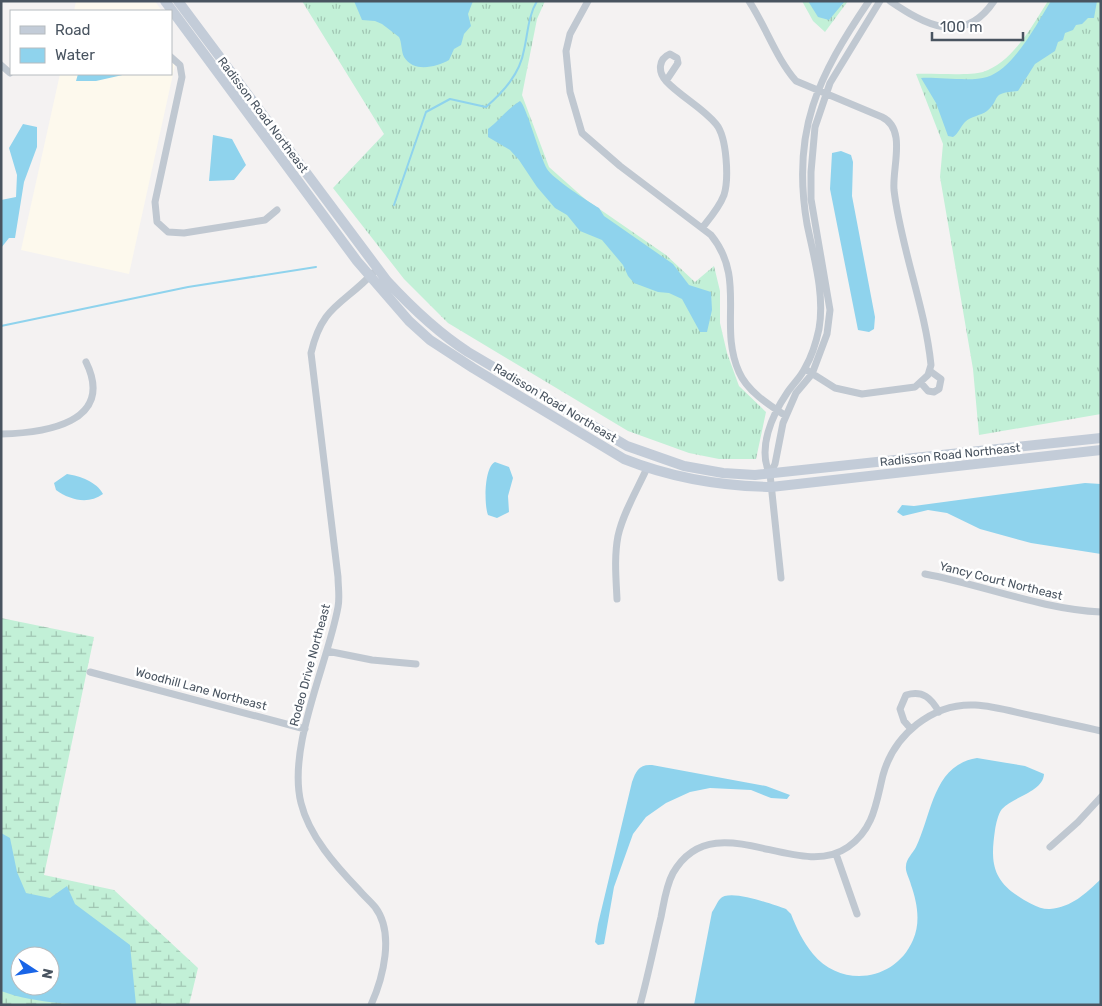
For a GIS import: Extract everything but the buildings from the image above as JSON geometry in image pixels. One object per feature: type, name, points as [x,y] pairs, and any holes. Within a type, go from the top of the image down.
[{"type":"main road","name":"Radisson Road Northeast","points":[[181,2],[377,268],[411,308],[443,335],[626,446],[660,459],[693,468],[723,473],[770,474],[1101,438]]},
{"type":"main road","name":"Radisson Road Northeast","points":[[172,14],[369,277],[409,321],[430,340],[563,424],[624,459],[647,468],[700,482],[734,486],[771,487],[1101,450]]},
{"type":"street","points":[[588,1],[570,34],[566,51],[570,92],[582,133],[620,166],[702,228],[722,248],[728,261],[731,284],[733,353],[739,372],[747,385],[786,416]]},
{"type":"street","points":[[749,1],[763,22],[787,71],[796,81],[818,92],[888,120],[896,131],[893,172],[896,202],[930,358],[930,371],[921,383],[909,389],[862,394],[835,388],[805,369]]},
{"type":"street","points":[[781,578],[770,474],[765,464],[766,444],[777,410],[805,369],[814,350],[822,302],[803,198],[801,175],[804,142],[824,74],[870,1]]},
{"type":"street","points":[[770,474],[775,464],[780,433],[786,416],[796,393],[812,374],[828,334],[830,310],[811,198],[811,172],[816,126],[830,84],[845,56],[880,1]]},
{"type":"street","points":[[890,1],[917,20],[944,28],[972,21],[986,11],[994,1]]},
{"type":"street","points":[[171,10],[181,2]]},
{"type":"street","points":[[172,58],[180,65],[182,77],[155,202],[157,222],[168,232],[184,233],[265,220],[277,210]]},
{"type":"street","points":[[1,65],[10,72]]},
{"type":"street","points":[[666,81],[714,121],[721,130],[724,139],[725,189],[718,208],[702,228]]},
{"type":"street","name":"Rodeo Drive Northeast","points":[[371,1005],[381,982],[385,962],[383,926],[376,908],[315,837],[301,803],[298,770],[305,730],[338,605],[338,577],[311,353],[316,333],[334,305],[369,277],[377,268]]},
{"type":"street","points":[[1,434],[39,431],[67,424],[82,412],[94,390],[93,376],[86,362]]},
{"type":"street","points":[[921,383],[928,391],[934,392],[939,390],[941,379],[930,371]]},
{"type":"street","points":[[617,599],[616,561],[619,536],[624,518],[647,468]]},
{"type":"street","name":"Yancy Court Northeast","points":[[925,574],[968,583],[1042,605],[1077,611],[1101,612]]},
{"type":"street","points":[[327,651],[372,660],[416,664]]},
{"type":"street","name":"Woodhill Lane Northeast","points":[[90,672],[305,730]]},
{"type":"street","points":[[911,730],[904,721],[900,709],[906,695],[916,692],[928,696],[939,712]]},
{"type":"street","points":[[640,1005],[668,884],[679,864],[695,852],[714,844],[731,842],[806,857],[836,854],[855,842],[868,827],[891,754],[921,721],[939,712],[964,705],[985,706],[1101,731]]},
{"type":"street","points":[[1050,847],[1078,822],[1101,797]]},
{"type":"street","points":[[836,854],[857,914]]},
{"type":"shaded area","points":[[76,1],[155,1],[161,10],[74,10]]},
{"type":"shaded area","points":[[172,63],[175,65],[129,274],[21,250],[60,75],[172,75]]},
{"type":"green space","points":[[302,1],[545,1],[537,19],[522,95],[549,167],[585,199],[666,255],[695,282],[714,266],[720,291],[720,323],[727,353],[739,386],[766,412],[756,459],[719,459],[689,453],[628,431],[448,323],[404,279],[333,188],[384,134]]},
{"type":"green space","points":[[802,1],[848,1],[825,32],[813,21]]},
{"type":"green space","points":[[1048,1],[1101,1],[1101,414],[979,435],[973,369],[940,177],[943,144],[916,74],[977,73],[994,67],[1013,52]]},
{"type":"green space","points":[[1,618],[94,637],[44,875],[114,890],[198,968],[189,1005],[1,1005]]},
{"type":"water","points":[[354,1],[473,1],[468,14],[471,26],[464,34],[461,45],[454,49],[449,60],[438,65],[419,67],[408,62],[404,57],[399,37],[382,24],[375,21],[362,20]]},
{"type":"water","points":[[808,1],[845,1],[829,20],[818,17]]},
{"type":"water","points":[[1051,1],[1097,1],[1094,18],[1088,18],[1082,24],[1076,25],[1073,30],[1065,33],[1063,40],[1058,42],[1055,51],[1035,64],[1018,91],[999,95],[987,111],[967,120],[953,137],[948,136],[936,103],[921,78],[973,79],[987,77],[997,72],[1006,65],[1024,44]]},
{"type":"water","points":[[78,75],[123,75],[96,81],[76,81]]},
{"type":"water","points":[[520,101],[526,112],[544,163],[550,173],[571,190],[599,208],[604,216],[673,264],[689,285],[711,292],[712,310],[707,332],[700,332],[682,299],[669,293],[658,292],[634,283],[623,265],[602,240],[580,231],[567,215],[555,208],[510,150],[488,137],[488,129]]},
{"type":"water","points":[[23,124],[37,127],[37,147],[24,182],[15,238],[9,238],[1,248],[1,200],[16,197],[17,175],[9,148]]},
{"type":"water","points":[[213,135],[232,139],[246,165],[234,180],[209,181]]},
{"type":"water","points":[[841,151],[851,155],[853,162],[852,196],[875,317],[874,329],[869,332],[858,330],[830,189],[832,153]]},
{"type":"water","points":[[495,462],[509,467],[513,478],[508,496],[509,512],[497,518],[488,515],[486,495],[487,478],[491,465]]},
{"type":"water","points":[[67,474],[88,480],[97,486],[103,494],[91,499],[79,500],[61,493],[56,490],[54,483]]},
{"type":"water","points":[[1085,483],[1101,484],[1101,554],[1031,543],[980,529],[947,513],[928,510],[903,516],[897,512],[902,505],[914,506]]},
{"type":"water","points":[[977,758],[1025,766],[1044,774],[1039,785],[1007,805],[998,816],[993,849],[994,866],[1001,881],[1007,888],[1032,904],[1050,909],[1072,903],[1101,879],[1101,1005],[694,1005],[712,912],[719,900],[725,896],[732,895],[752,898],[786,909],[791,914],[806,945],[813,954],[825,965],[838,972],[852,976],[867,976],[881,972],[894,965],[905,954],[913,940],[917,926],[916,905],[906,871],[907,861],[916,847],[936,793],[943,781],[951,770],[962,762]]},
{"type":"water","points":[[652,765],[766,786],[790,795],[787,799],[771,798],[751,790],[710,788],[690,792],[666,803],[646,817],[633,834],[614,887],[604,944],[598,945],[595,942],[598,924],[632,782],[641,767]]},
{"type":"water","points":[[1,833],[10,838],[17,872],[26,893],[50,898],[67,886],[75,904],[130,945],[136,1005],[85,1005],[33,1000],[17,996],[60,996],[60,946],[10,946],[10,994],[1,991]]},
{"type":"waterway","points":[[394,205],[426,112],[450,99],[486,107],[499,95],[519,67],[530,19],[537,1]]},
{"type":"waterway","points":[[1,326],[188,287],[316,267]]}]
